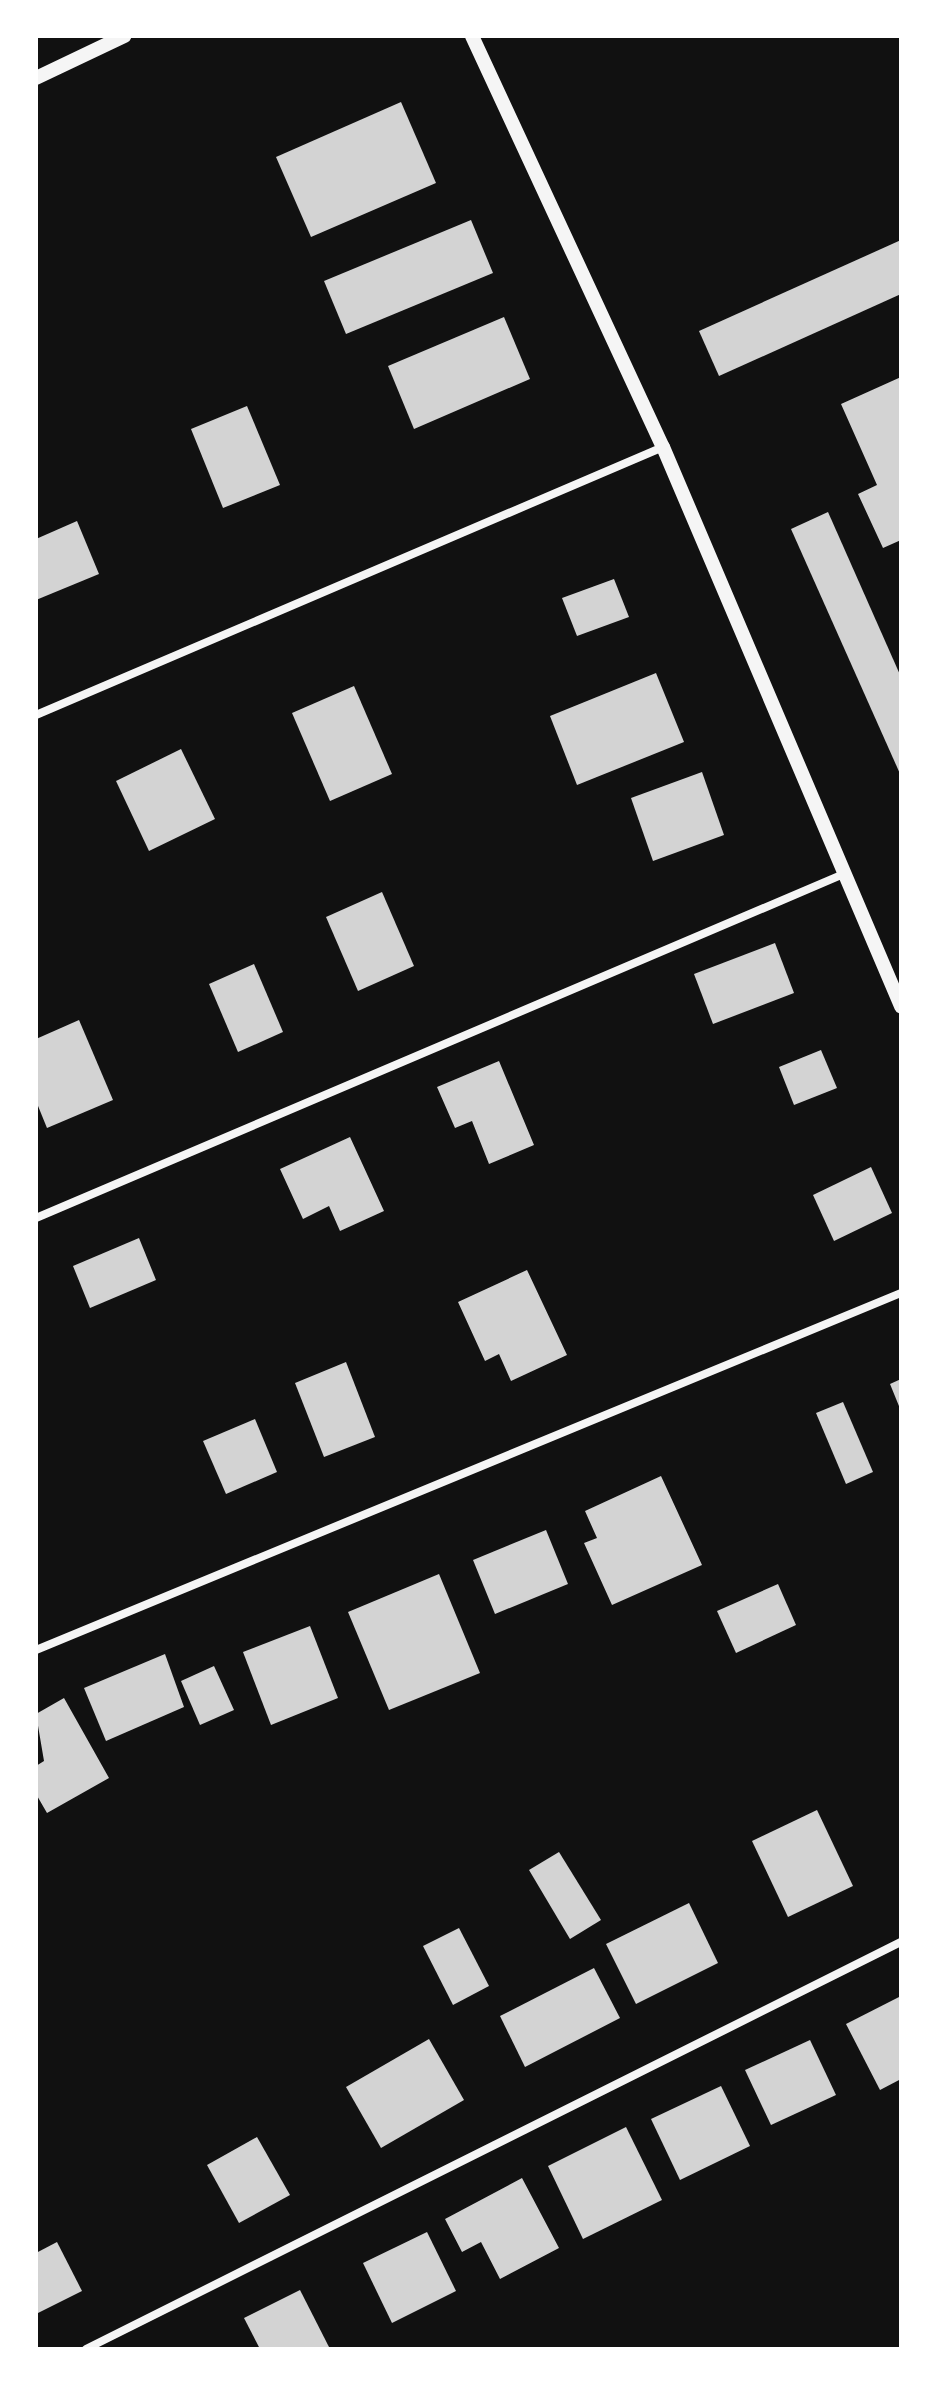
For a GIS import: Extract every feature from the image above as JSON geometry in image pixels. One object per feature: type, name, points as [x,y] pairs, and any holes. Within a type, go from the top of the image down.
[{"type":"street","points":[[36,78],[124,36]]},
{"type":"street","points":[[472,36],[663,447],[839,876],[901,1006]]},
{"type":"street","points":[[36,715],[663,447]]},
{"type":"street","points":[[36,1218],[839,876]]},
{"type":"street","points":[[36,1650],[901,1293]]},
{"type":"street","points":[[86,2349],[901,1942]]},
{"type":"building","points":[[401,102],[436,183],[311,237],[276,157]]},
{"type":"building","points":[[471,220],[493,273],[346,334],[324,281]]},
{"type":"building","points":[[901,240],[901,294],[719,376],[699,331]]},
{"type":"building","points":[[504,317],[530,379],[414,429],[388,366]]},
{"type":"building","points":[[901,377],[901,540],[883,548],[858,494],[877,485],[841,404]]},
{"type":"building","points":[[247,406],[280,485],[223,508],[191,429]]},
{"type":"building","points":[[828,512],[901,677],[901,776],[791,529]]},
{"type":"building","points":[[77,521],[99,574],[36,600],[36,539]]},
{"type":"building","points":[[614,579],[629,617],[577,636],[562,598]]},
{"type":"building","points":[[656,673],[684,742],[577,785],[550,716]]},
{"type":"building","points":[[354,686],[392,774],[330,801],[292,713]]},
{"type":"building","points":[[181,749],[215,819],[149,851],[116,781]]},
{"type":"building","points":[[702,772],[724,835],[653,861],[631,798]]},
{"type":"building","points":[[382,892],[414,966],[358,991],[326,917]]},
{"type":"building","points":[[775,943],[794,993],[713,1024],[694,974]]},
{"type":"building","points":[[254,964],[283,1032],[238,1052],[209,984]]},
{"type":"building","points":[[79,1020],[113,1100],[47,1128],[36,1101],[36,1039]]},
{"type":"building","points":[[821,1050],[837,1088],[794,1105],[779,1067]]},
{"type":"building","points":[[499,1061],[534,1145],[489,1164],[472,1121],[455,1128],[437,1087]]},
{"type":"building","points":[[350,1137],[384,1211],[340,1231],[329,1206],[303,1219],[280,1169]]},
{"type":"building","points":[[871,1167],[892,1213],[834,1241],[813,1195]]},
{"type":"building","points":[[139,1238],[156,1280],[90,1308],[73,1266]]},
{"type":"building","points":[[527,1270],[567,1355],[511,1381],[499,1354],[485,1361],[458,1302]]},
{"type":"building","points":[[346,1362],[375,1437],[324,1457],[295,1383]]},
{"type":"building","points":[[901,1379],[901,1411],[890,1384]]},
{"type":"building","points":[[843,1402],[873,1472],[846,1484],[816,1413]]},
{"type":"building","points":[[255,1419],[277,1472],[226,1494],[203,1441]]},
{"type":"building","points":[[661,1476],[702,1565],[612,1605],[584,1543],[597,1538],[585,1511]]},
{"type":"building","points":[[546,1530],[568,1584],[495,1614],[473,1560]]},
{"type":"building","points":[[439,1574],[480,1673],[389,1710],[348,1612]]},
{"type":"building","points":[[778,1584],[796,1625],[736,1653],[717,1611]]},
{"type":"building","points":[[310,1626],[338,1698],[271,1725],[243,1652]]},
{"type":"building","points":[[165,1654],[184,1707],[106,1741],[84,1688]]},
{"type":"building","points":[[214,1666],[234,1710],[200,1725],[181,1681]]},
{"type":"building","points":[[64,1698],[109,1778],[47,1813],[36,1794],[36,1766],[44,1761],[36,1714]]},
{"type":"building","points":[[817,1810],[853,1886],[788,1917],[752,1841]]},
{"type":"building","points":[[559,1852],[601,1920],[570,1939],[529,1870]]},
{"type":"building","points":[[689,1903],[718,1963],[636,2004],[606,1944]]},
{"type":"building","points":[[459,1928],[489,1986],[453,2005],[423,1946]]},
{"type":"building","points":[[594,1968],[620,2018],[525,2067],[500,2016]]},
{"type":"building","points":[[901,1996],[901,2079],[880,2090],[846,2024]]},
{"type":"building","points":[[429,2039],[464,2100],[381,2148],[346,2087]]},
{"type":"building","points":[[810,2040],[836,2095],[771,2125],[745,2070]]},
{"type":"building","points":[[721,2086],[750,2146],[680,2180],[651,2119]]},
{"type":"building","points":[[626,2127],[662,2200],[583,2239],[548,2166]]},
{"type":"building","points":[[257,2137],[290,2195],[239,2223],[207,2165]]},
{"type":"building","points":[[522,2178],[559,2248],[500,2279],[481,2242],[462,2252],[445,2219]]},
{"type":"building","points":[[427,2232],[456,2291],[392,2323],[363,2263]]},
{"type":"building","points":[[57,2242],[82,2291],[36,2314],[36,2253]]},
{"type":"building","points":[[300,2290],[330,2349],[260,2349],[244,2318]]}]
